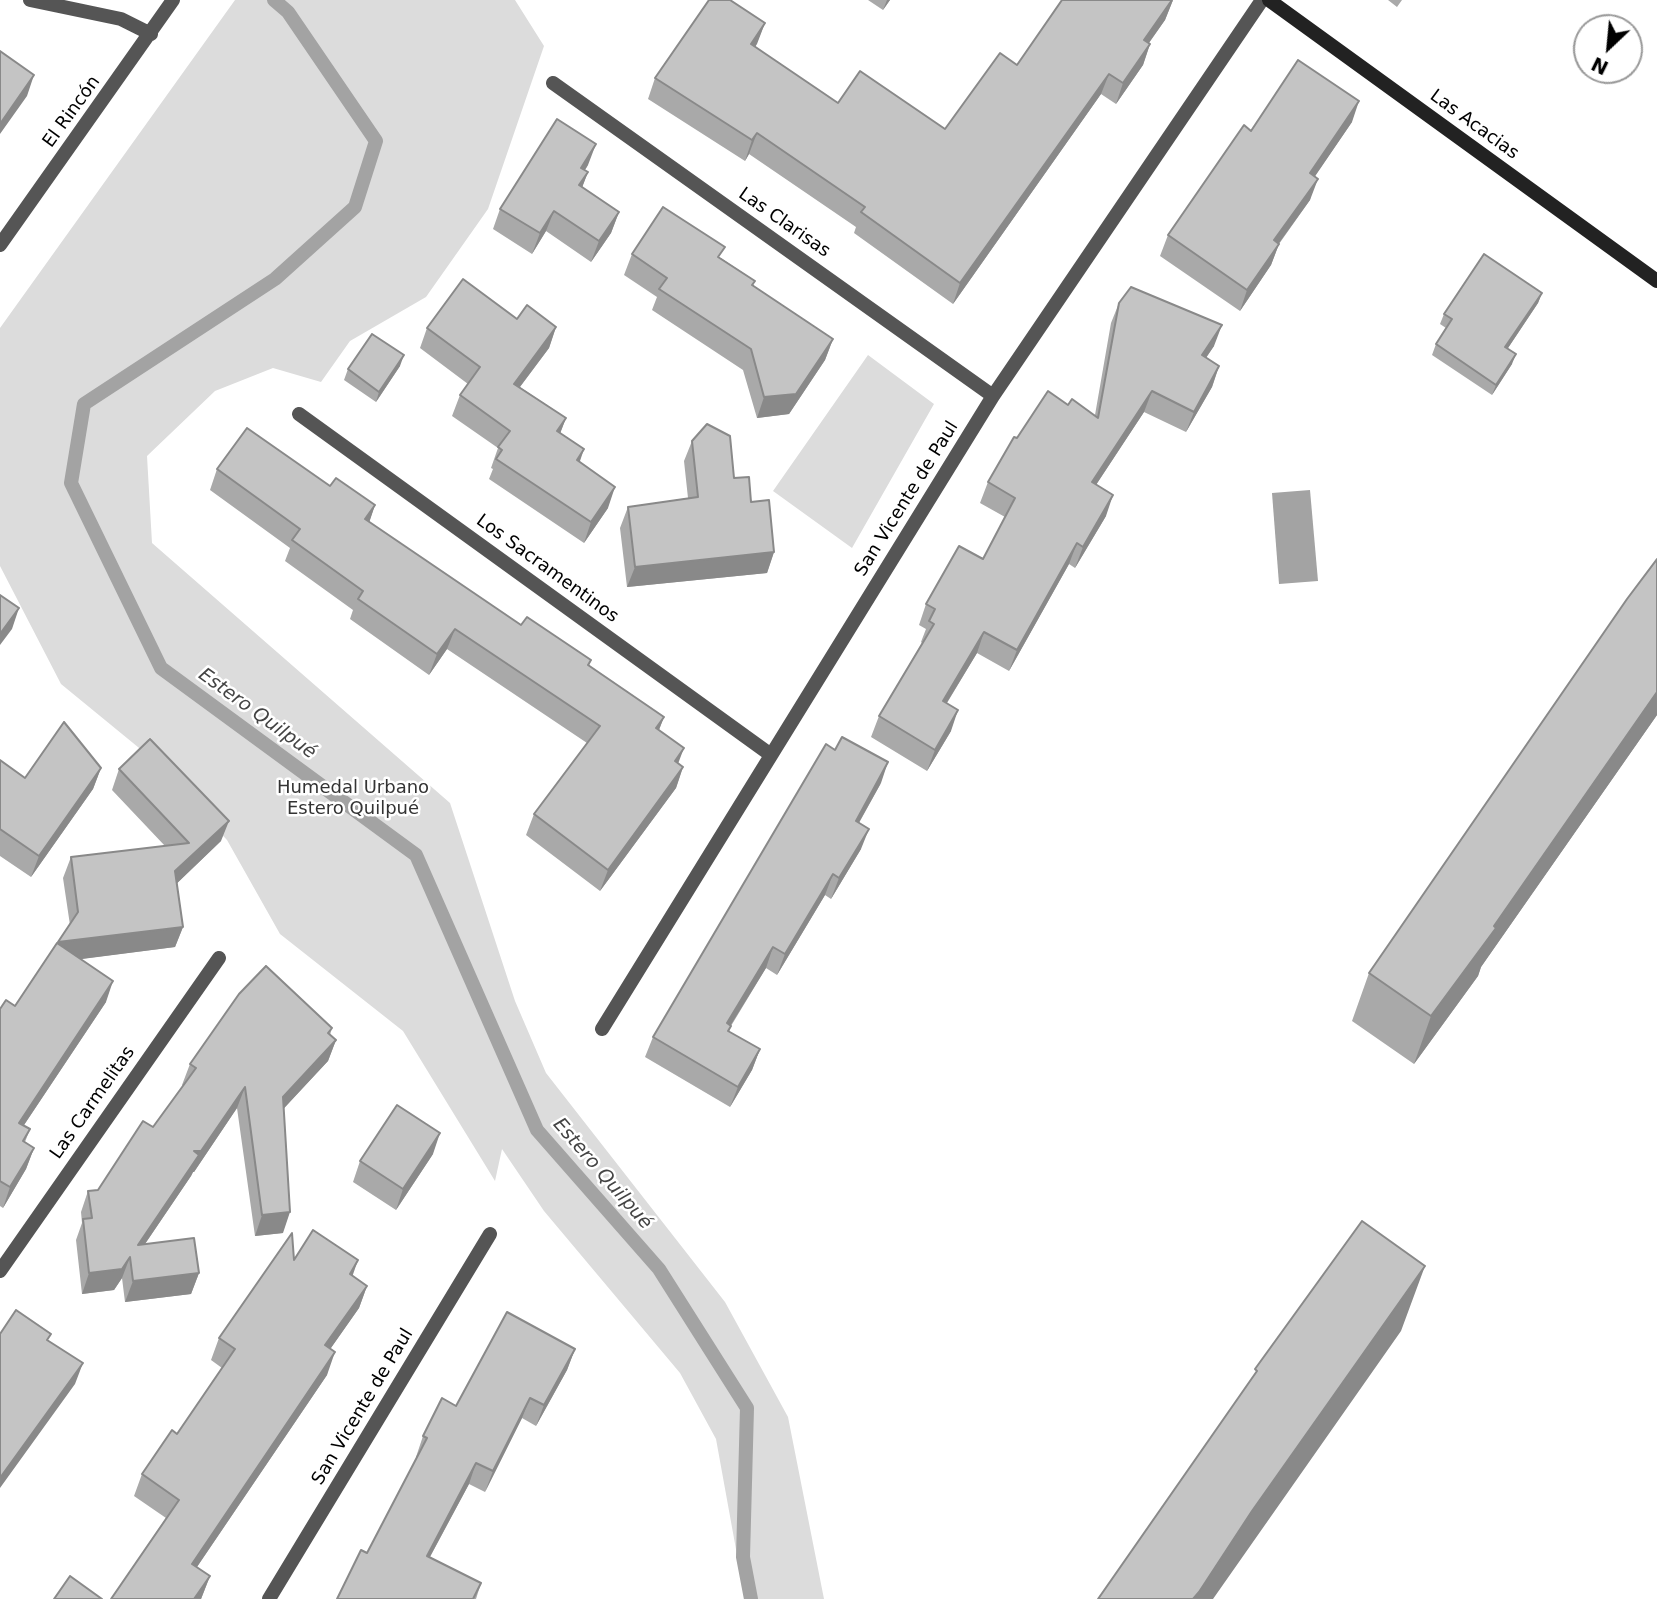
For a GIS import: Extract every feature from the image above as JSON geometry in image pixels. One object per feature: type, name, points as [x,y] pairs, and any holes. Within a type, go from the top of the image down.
[{"type":"street","points":[[30,0],[121,19],[151,34]]},
{"type":"street","name":"El Rincón","points":[[0,245],[173,0]]},
{"type":"street","name":"San Vicente de Paul","points":[[602,1029],[993,396],[1262,0]]},
{"type":"street","name":"Las Acacias","points":[[1269,0],[1657,281]]},
{"type":"street","name":"Las Clarisas","points":[[554,83],[993,396]]},
{"type":"street","name":"Los Sacramentinos","points":[[299,414],[771,755]]},
{"type":"street","name":"Las Carmelitas","points":[[1,1268],[219,957]]},
{"type":"street","name":"San Vicente de Paul","points":[[269,1599],[490,1234]]},
{"type":"green space","name":"Humedal Urbano Estero Quilpué","points":[[235,0],[515,0],[544,46],[488,209],[426,297],[350,341],[321,382],[273,368],[215,391],[147,456],[152,543],[450,803],[515,1001],[546,1073],[725,1302],[788,1417],[824,1599],[745,1599],[716,1439],[680,1373],[544,1211],[502,1149],[495,1181],[403,1031],[280,934],[227,840],[144,752],[61,684],[0,566],[0,328]]},
{"type":"green space","points":[[868,355],[934,404],[852,548],[773,491]]},
{"type":"shaded area","points":[[1310,490],[1318,581],[1279,584],[1272,493]]},
{"type":"building","points":[[709,0],[730,0],[765,23],[751,44],[838,103],[860,71],[945,129],[1000,53],[1017,65],[1062,0],[1172,0],[1144,40],[1150,44],[1123,83],[1109,74],[960,283],[861,212],[865,207],[757,133],[752,140],[655,78]]},
{"type":"building","points":[[0,51],[34,75],[0,124]]},
{"type":"building","points":[[1298,60],[1359,101],[1310,173],[1318,179],[1274,240],[1279,244],[1247,290],[1168,235],[1244,125],[1251,131]]},
{"type":"building","points":[[557,119],[596,144],[581,168],[588,172],[579,185],[619,212],[599,241],[554,211],[540,233],[500,209]]},
{"type":"building","points":[[663,207],[725,247],[718,257],[755,281],[752,285],[833,339],[796,394],[764,397],[751,349],[659,289],[667,278],[632,254]]},
{"type":"building","points":[[1484,254],[1542,293],[1505,347],[1516,354],[1496,385],[1436,344],[1452,319],[1444,314]]},
{"type":"building","points":[[463,279],[517,319],[527,305],[556,327],[514,384],[566,418],[557,431],[584,449],[577,460],[615,487],[591,522],[496,459],[502,450],[498,447],[510,431],[460,395],[480,367],[427,328]]},
{"type":"building","points":[[1131,287],[1222,325],[1202,355],[1219,366],[1194,412],[1152,391],[1092,482],[1113,495],[1083,547],[1077,543],[1017,650],[984,632],[943,701],[958,710],[935,750],[879,716],[934,624],[929,621],[935,609],[926,604],[959,546],[983,559],[1015,498],[988,482],[1014,437],[1017,438],[1048,391],[1068,405],[1072,399],[1098,418],[1119,303]]},
{"type":"building","points":[[372,334],[404,355],[379,392],[348,369]]},
{"type":"building","points":[[707,424],[730,436],[734,478],[749,477],[751,502],[769,500],[774,552],[635,567],[628,507],[698,497],[692,441]]},
{"type":"building","points":[[247,428],[330,486],[336,478],[375,505],[365,519],[521,625],[527,617],[591,660],[588,665],[664,717],[656,728],[684,748],[675,761],[683,767],[608,870],[534,814],[600,726],[455,629],[437,654],[358,599],[363,591],[292,540],[300,529],[217,469]]},
{"type":"building","points":[[1657,559],[1657,692],[1494,926],[1496,928],[1431,1016],[1369,973]]},
{"type":"building","points":[[0,595],[19,608],[0,634]]},
{"type":"building","points":[[64,722],[101,768],[39,856],[0,829],[0,760],[25,778]]},
{"type":"building","points":[[842,737],[888,762],[856,821],[869,829],[839,878],[833,874],[785,954],[773,947],[727,1023],[731,1026],[728,1031],[760,1049],[738,1087],[653,1037],[826,744],[835,750]]},
{"type":"building","points":[[150,739],[229,821],[175,871],[183,927],[58,942],[78,912],[71,857],[189,843],[119,769]]},
{"type":"building","points":[[57,943],[113,981],[19,1123],[30,1129],[23,1141],[34,1148],[10,1187],[0,1181],[0,1009],[6,1000],[15,1006]]},
{"type":"building","points":[[266,966],[332,1028],[328,1033],[336,1040],[283,1097],[290,1212],[262,1215],[245,1087],[201,1151],[194,1151],[199,1155],[138,1245],[194,1238],[199,1273],[133,1281],[130,1257],[122,1269],[89,1273],[83,1219],[92,1218],[88,1191],[98,1190],[143,1121],[153,1127],[196,1068],[190,1064],[239,994]]},
{"type":"building","points":[[397,1105],[440,1133],[403,1189],[360,1161]]},
{"type":"building","points":[[1362,1221],[1425,1266],[1252,1511],[1199,1592],[1193,1599],[1098,1599],[1257,1371],[1255,1369]]},
{"type":"building","points":[[313,1230],[358,1260],[350,1274],[367,1286],[325,1345],[335,1352],[192,1564],[210,1576],[194,1599],[111,1599],[179,1500],[142,1474],[172,1430],[177,1434],[235,1349],[219,1338],[292,1233],[294,1260]]},
{"type":"building","points":[[16,1310],[51,1334],[47,1340],[83,1363],[0,1478],[0,1334]]},
{"type":"building","points":[[507,1312],[575,1349],[544,1405],[530,1398],[493,1471],[476,1463],[427,1556],[481,1583],[473,1599],[337,1599],[361,1550],[367,1553],[427,1438],[423,1436],[442,1398],[456,1406]]},
{"type":"building","points":[[70,1576],[102,1599],[54,1599]]},
{"type":"waterway","name":"Estero Quilpué","points":[[274,0],[288,12],[376,141],[355,207],[275,279],[84,404],[71,483],[161,668],[416,855],[537,1130],[659,1269],[747,1408],[743,1557],[751,1599]]}]
